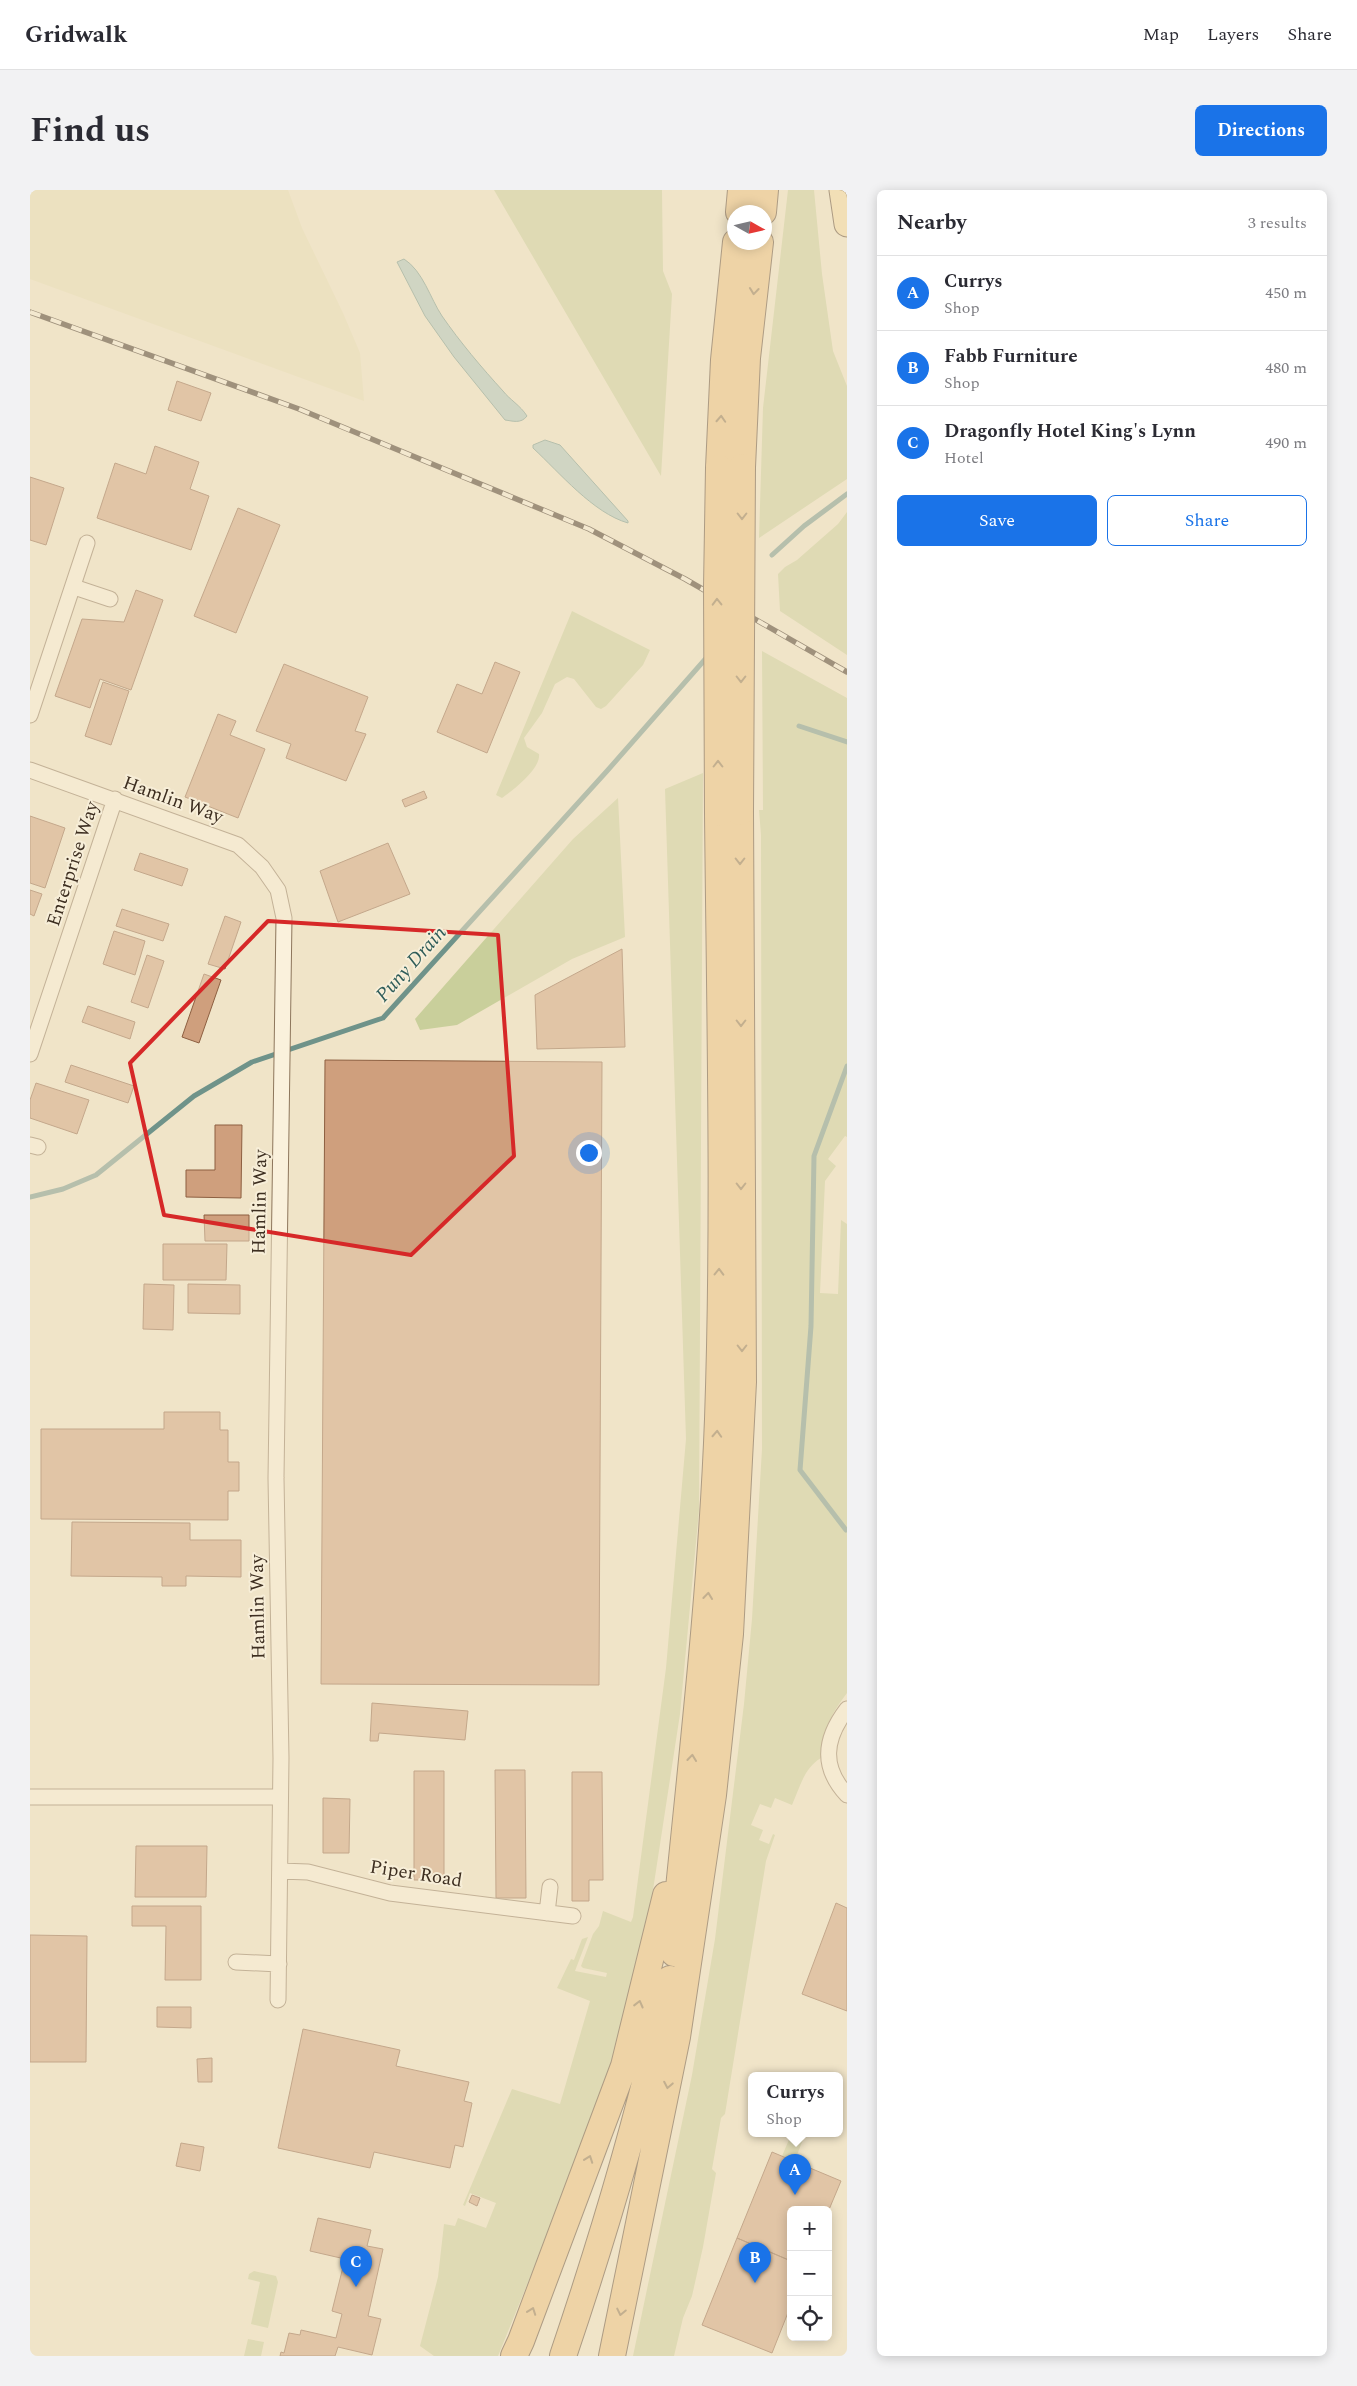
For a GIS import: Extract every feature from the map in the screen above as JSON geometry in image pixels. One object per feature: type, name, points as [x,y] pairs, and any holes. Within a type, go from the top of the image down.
[{"type":"highway","points":[[740,205],[741,190]]},
{"type":"highway","points":[[764,205],[765,190]]},
{"type":"highway","points":[[674,1961],[687,1807],[711,1569],[718,1418],[721,1107],[729,813],[730,468],[724,360],[735,250]]},
{"type":"highway","points":[[730,468],[759,250]]},
{"type":"highway","points":[[612,2356],[678,2037],[714,1796],[730,1634],[738,1520],[743,1382],[729,813]]},
{"type":"highway","points":[[514,2356],[624,2066],[687,1807]]},
{"type":"highway","points":[[563,2356],[596,2260],[622,2171],[652,2061],[674,1961],[702,1871]]},
{"type":"main road","points":[[842,190],[847,224]]},
{"type":"street","points":[[30,715],[74,587],[87,543]]},
{"type":"street","points":[[74,587],[110,599]]},
{"type":"street","name":"Hamlin Way","points":[[30,770],[115,799],[238,845],[262,867],[278,890],[284,918],[276,1469],[280,1797],[278,2000]]},
{"type":"street","name":"Enterprise Way","points":[[30,1054],[115,799]]},
{"type":"street","points":[[847,1709],[831,1735],[828,1752],[830,1768],[836,1784],[847,1795]]},
{"type":"street","points":[[30,1797],[280,1797]]},
{"type":"street","name":"Piper Road","points":[[280,1871],[308,1872],[390,1893],[573,1916]]},
{"type":"street","points":[[547,1913],[550,1886]]},
{"type":"street","points":[[236,1962],[279,1964]]},
{"type":"highlighted area","points":[[268,921],[498,935],[514,1156],[411,1255],[164,1215],[130,1063]]},
{"type":"shaded area","points":[[30,190],[288,190],[302,228],[360,353],[364,401],[30,279]]},
{"type":"green space","points":[[494,190],[662,190],[663,271],[672,294],[661,476]]},
{"type":"green space","points":[[788,190],[814,190],[822,274],[833,351],[847,386],[847,479],[759,538],[763,408]]},
{"type":"green space","points":[[847,512],[847,655],[780,611],[778,574],[838,524]]},
{"type":"green space","points":[[572,611],[650,650],[643,665],[606,706],[601,709],[596,707],[574,679],[567,677],[555,684],[542,713],[524,738],[527,747],[539,754],[536,766],[525,779],[502,798],[496,795]]},
{"type":"green space","points":[[762,651],[847,698],[847,1137],[845,1136],[828,1159],[836,1166],[825,1181],[820,1293],[838,1294],[841,1220],[847,1224],[847,1693],[828,1723],[823,1739],[821,1758],[806,1773],[792,1805],[775,1798],[771,1808],[760,1804],[751,1825],[763,1830],[759,1840],[769,1844],[773,1834],[775,1835],[766,1861],[725,2114],[721,2118],[712,2169],[716,2173],[703,2247],[692,2296],[683,2318],[674,2356],[633,2356],[692,2075],[715,1939],[744,1704],[752,1619],[762,1449],[761,835],[759,810],[763,810]]},
{"type":"green space","points":[[703,773],[699,1510],[680,1714],[651,1903],[639,1959],[597,2113],[498,2356],[434,2356],[420,2346],[438,2277],[444,2224],[455,2226],[458,2218],[486,2228],[496,2203],[470,2193],[465,2206],[463,2205],[512,2089],[560,2104],[590,2001],[557,1988],[571,1959],[574,1960],[582,1939],[588,1937],[575,1971],[606,1977],[607,1973],[581,1966],[593,1934],[599,1926],[603,1911],[631,1922],[633,1917],[666,1668],[686,1439],[665,789]]},
{"type":"green space","points":[[618,798],[625,937],[572,959],[457,1025],[420,1030],[415,1019],[573,839]]},
{"type":"green space","points":[[790,2137],[804,2137],[795,2160],[782,2156]]},
{"type":"green space","points":[[254,2271],[276,2276],[278,2282],[268,2328],[251,2324],[260,2282],[248,2279],[249,2274]]},
{"type":"green space","points":[[248,2339],[264,2342],[261,2356],[244,2356]]},
{"type":"water","points":[[404,259],[416,270],[442,316],[471,355],[524,412],[527,416],[525,419],[517,421],[505,420],[454,357],[425,316],[397,262]]},
{"type":"water","points":[[545,440],[560,445],[628,523],[602,511],[533,448],[533,445]]},
{"type":"building","points":[[177,381],[211,393],[201,421],[168,410]]},
{"type":"building","points":[[155,446],[199,462],[190,489],[209,496],[191,550],[97,518],[115,463],[146,474]]},
{"type":"building","points":[[30,477],[64,488],[46,545],[30,540]]},
{"type":"building","points":[[238,508],[280,525],[236,633],[194,616]]},
{"type":"building","points":[[136,590],[163,600],[131,690],[100,679],[90,708],[55,696],[82,619],[124,622]]},
{"type":"building","points":[[495,662],[520,672],[487,753],[437,732],[457,684],[482,694]]},
{"type":"building","points":[[284,664],[368,697],[355,731],[366,734],[346,781],[286,758],[291,744],[256,731]]},
{"type":"building","points":[[103,682],[129,691],[111,745],[85,736]]},
{"type":"building","points":[[218,714],[236,721],[230,735],[265,749],[238,818],[185,797]]},
{"type":"building","points":[[424,791],[427,798],[405,807],[402,800]]},
{"type":"building","points":[[30,816],[65,828],[45,888],[30,883]]},
{"type":"building","points":[[388,843],[410,894],[338,922],[320,871]]},
{"type":"building","points":[[140,853],[188,869],[182,886],[134,870]]},
{"type":"building","points":[[30,890],[42,894],[34,916],[30,914]]},
{"type":"building","points":[[122,909],[169,924],[163,941],[116,926]]},
{"type":"building","points":[[225,916],[241,922],[225,969],[208,964]]},
{"type":"building","points":[[114,931],[145,941],[135,975],[103,964]]},
{"type":"building","points":[[622,949],[625,1047],[537,1049],[535,995]]},
{"type":"building","points":[[147,955],[164,961],[148,1008],[131,1002]]},
{"type":"building","points":[[204,974],[221,980],[199,1043],[182,1037]]},
{"type":"building","points":[[88,1006],[135,1022],[130,1039],[82,1022]]},
{"type":"building","points":[[325,1060],[602,1062],[599,1685],[321,1684]]},
{"type":"building","points":[[71,1065],[134,1086],[128,1103],[65,1082]]},
{"type":"building","points":[[36,1083],[89,1100],[77,1134],[30,1118],[30,1100]]},
{"type":"building","points":[[215,1125],[242,1125],[241,1198],[186,1197],[186,1170],[215,1170]]},
{"type":"building","points":[[204,1215],[249,1215],[249,1241],[205,1241]]},
{"type":"building","points":[[163,1244],[227,1244],[226,1280],[163,1280]]},
{"type":"building","points":[[144,1284],[174,1285],[173,1330],[143,1329]]},
{"type":"building","points":[[188,1284],[240,1285],[240,1314],[188,1313]]},
{"type":"building","points":[[164,1412],[220,1412],[220,1430],[228,1430],[228,1462],[239,1462],[239,1491],[228,1491],[228,1520],[41,1519],[41,1429],[164,1429]]},
{"type":"building","points":[[72,1522],[190,1523],[190,1540],[241,1540],[241,1577],[186,1576],[186,1586],[162,1586],[162,1577],[71,1576]]},
{"type":"building","points":[[372,1703],[468,1711],[465,1740],[379,1733],[378,1741],[370,1741]]},
{"type":"building","points":[[495,1770],[525,1770],[526,1898],[496,1898]]},
{"type":"building","points":[[414,1771],[444,1771],[444,1880],[414,1880]]},
{"type":"building","points":[[572,1772],[602,1772],[603,1880],[589,1880],[589,1901],[572,1901]]},
{"type":"building","points":[[323,1798],[350,1799],[349,1853],[323,1853]]},
{"type":"building","points":[[136,1846],[207,1846],[206,1897],[135,1897]]},
{"type":"building","points":[[836,1903],[847,1908],[847,2011],[802,1994]]},
{"type":"building","points":[[132,1906],[201,1906],[201,1980],[165,1980],[166,1926],[132,1926]]},
{"type":"building","points":[[30,1935],[87,1936],[86,2062],[30,2062]]},
{"type":"building","points":[[157,2007],[191,2007],[191,2028],[157,2027]]},
{"type":"building","points":[[303,2029],[400,2050],[396,2066],[469,2082],[464,2101],[472,2103],[463,2147],[455,2145],[450,2168],[374,2152],[370,2168],[278,2148]]},
{"type":"building","points":[[212,2058],[212,2082],[198,2082],[197,2059]]},
{"type":"building","points":[[181,2143],[204,2147],[200,2171],[176,2166]]},
{"type":"building","points":[[772,2152],[841,2181],[831,2206],[787,2206],[787,2259],[737,2238]]},
{"type":"building","points":[[472,2195],[480,2198],[477,2206],[469,2202]]},
{"type":"building","points":[[318,2218],[371,2230],[367,2246],[383,2249],[368,2316],[381,2319],[372,2355],[338,2347],[335,2356],[280,2356],[281,2352],[284,2353],[289,2333],[300,2335],[301,2330],[336,2338],[342,2314],[332,2311],[345,2259],[310,2251]]},
{"type":"building","points":[[737,2238],[787,2259],[787,2315],[772,2353],[702,2325]]},
{"type":"waterway","name":"Puny Drain","points":[[772,555],[804,526],[847,494]]},
{"type":"waterway","name":"Puny Drain","points":[[30,1197],[63,1189],[96,1175],[194,1096],[252,1062],[383,1018],[607,771],[708,656]]},
{"type":"waterway","points":[[799,726],[847,742]]},
{"type":"waterway","points":[[846,1530],[800,1470],[811,1326],[814,1156],[847,1066]]},
{"type":"railway","points":[[30,312],[299,409],[589,529],[685,579],[847,672]]},
{"type":"place","name":"Currys","points":[[795,2195]]},
{"type":"place","name":"Fabb Furniture","points":[[755,2283]]},
{"type":"place","name":"Dragonfly Hotel King's Lynn","points":[[356,2287]]}]
